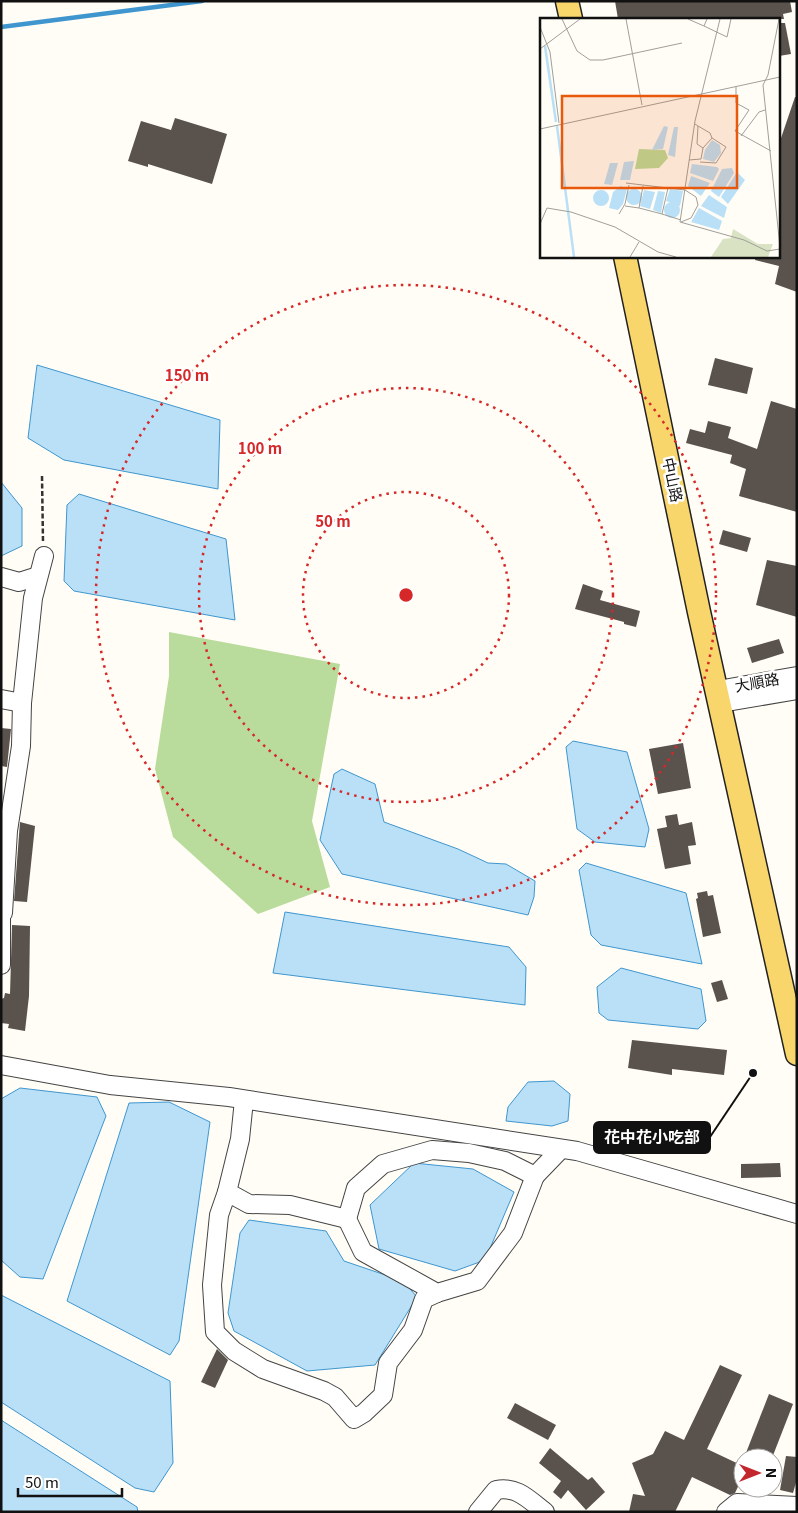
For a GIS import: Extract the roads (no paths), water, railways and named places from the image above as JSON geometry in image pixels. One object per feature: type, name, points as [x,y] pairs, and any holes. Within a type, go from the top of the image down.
[{"type":"main road","points":[[567,1],[571,18]]},
{"type":"main road","name":"中山路","points":[[625,258],[699,612],[797,1054]]},
{"type":"street","points":[[1,965],[2,912],[8,831],[21,746],[22,703],[33,598],[44,556]]},
{"type":"street","points":[[1,578],[19,582],[38,576]]},
{"type":"street","name":"大順路","points":[[719,697],[797,676]]},
{"type":"street","name":"大順路","points":[[719,697],[797,690]]},
{"type":"street","points":[[1,699],[22,703]]},
{"type":"street","points":[[1,1065],[110,1085],[244,1100],[577,1151],[797,1214]]},
{"type":"street","points":[[244,1100],[240,1139],[227,1192],[218,1214],[212,1285],[215,1332],[234,1351],[263,1369],[324,1391],[335,1397],[354,1418],[364,1413],[382,1395],[388,1363],[413,1330],[424,1299],[477,1281],[513,1233],[535,1176],[561,1149]]},
{"type":"street","points":[[438,1293],[363,1252],[347,1219],[356,1188],[384,1164],[432,1150],[469,1153],[505,1161],[535,1176]]},
{"type":"street","points":[[227,1192],[248,1204],[290,1205],[347,1219]]},
{"type":"street","points":[[478,1512],[496,1490],[506,1488],[522,1493],[545,1512]]},
{"type":"street","points":[[726,1512],[738,1503],[797,1506]]},
{"type":"water","points":[[37,365],[220,420],[218,489],[64,460],[28,438]]},
{"type":"water","points":[[1,482],[22,508],[22,546],[1,556]]},
{"type":"water","points":[[79,494],[226,539],[235,620],[74,591],[64,581],[67,505]]},
{"type":"water","points":[[573,741],[627,752],[649,829],[645,847],[595,842],[577,829],[566,747]]},
{"type":"water","points":[[342,769],[375,784],[384,822],[458,849],[488,863],[506,864],[535,881],[534,897],[528,915],[342,874],[320,840],[334,774]]},
{"type":"water","points":[[586,863],[686,893],[702,964],[601,945],[591,935],[579,870]]},
{"type":"water","points":[[285,912],[509,947],[526,967],[525,1005],[273,973]]},
{"type":"water","points":[[621,968],[701,989],[706,1021],[698,1029],[608,1020],[599,1013],[597,987]]},
{"type":"water","points":[[554,1081],[570,1094],[568,1121],[552,1126],[506,1121],[508,1107],[528,1082]]},
{"type":"water","points":[[20,1088],[97,1097],[106,1116],[43,1279],[20,1277],[1,1260],[1,1099]]},
{"type":"water","points":[[169,1102],[210,1122],[179,1341],[170,1355],[67,1301],[129,1103]]},
{"type":"water","points":[[414,1163],[473,1169],[514,1192],[485,1260],[455,1271],[379,1249],[370,1205]]},
{"type":"water","points":[[249,1220],[326,1231],[344,1261],[403,1281],[417,1297],[375,1365],[307,1371],[234,1331],[228,1313],[240,1233]]},
{"type":"water","points":[[1,1295],[170,1381],[173,1463],[154,1492],[135,1488],[1,1402]]},
{"type":"water","points":[[1,1420],[137,1507],[138,1512],[1,1512]]},
{"type":"waterway","points":[[1,27],[202,1]]},
{"type":"place","name":"花中花小吃部","points":[[753,1073]]}]
